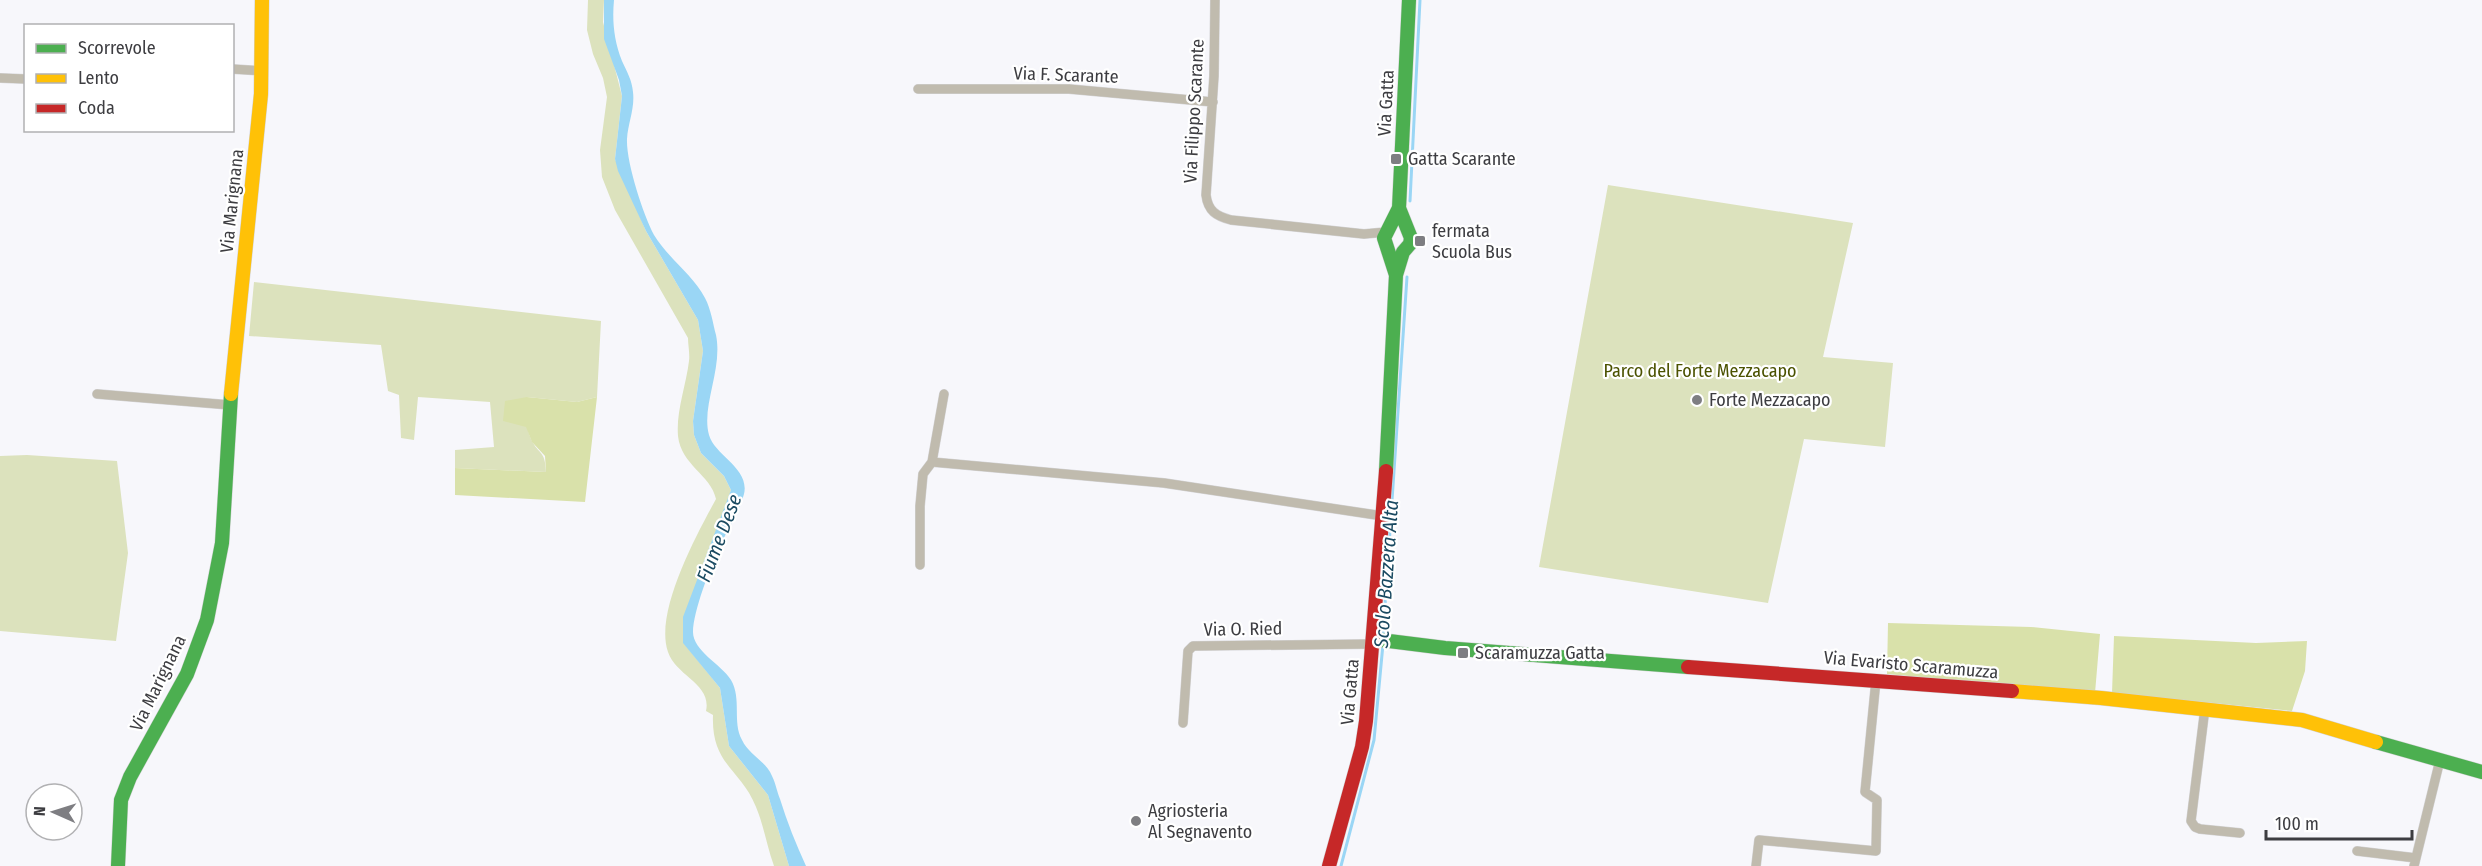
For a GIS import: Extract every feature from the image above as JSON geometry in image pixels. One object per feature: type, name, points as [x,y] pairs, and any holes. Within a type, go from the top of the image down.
[{"type":"street","name":"Via Marignana","points":[[118,866],[118,828],[124,792],[187,674],[207,620],[222,543],[230,405],[262,71],[260,34],[262,0]]},
{"type":"street","name":"Via Filippo Scarante","points":[[1215,0],[1213,102],[1206,195],[1214,213],[1231,220],[1364,234],[1388,230]]},
{"type":"street","name":"Via Gatta","points":[[1329,866],[1365,733],[1383,516],[1396,275],[1403,252],[1410,244],[1411,238],[1399,208],[1409,0]]},
{"type":"street","points":[[234,69],[262,71]]},
{"type":"street","points":[[0,78],[24,79]]},
{"type":"street","name":"Via F. Scarante","points":[[918,89],[1069,89],[1213,102]]},
{"type":"street","name":"Via Gatta","points":[[1396,275],[1383,242],[1399,208]]},
{"type":"street","points":[[1388,230],[1401,226],[1406,229]]},
{"type":"street","name":"Via Filippo Scarante","points":[[1364,234],[1386,248]]},
{"type":"street","points":[[1386,248],[1392,252],[1403,252]]},
{"type":"street","points":[[97,394],[230,405]]},
{"type":"street","points":[[921,566],[920,507],[923,474],[932,462],[944,394]]},
{"type":"street","points":[[932,462],[1182,485],[1383,516]]},
{"type":"street","name":"Via Evaristo Scaramuzza","points":[[1372,641],[2205,708],[2302,720],[2482,772]]},
{"type":"street","name":"Via O. Ried","points":[[1183,723],[1188,651],[1193,646],[1372,641]]},
{"type":"street","points":[[1756,866],[1759,840],[1876,851],[1877,800],[1865,792],[1876,680]]},
{"type":"street","points":[[2205,708],[2191,821],[2200,830],[2240,834]]},
{"type":"street","points":[[2357,851],[2415,862],[2440,760]]},
{"type":"green space","points":[[588,0],[604,0],[603,22],[622,96],[615,159],[646,231],[698,320],[703,351],[693,421],[694,435],[701,453],[724,476],[731,490],[683,642],[720,688],[729,746],[768,795],[789,866],[774,866],[750,794],[728,766],[717,745],[713,715],[706,711],[704,694],[678,668],[668,652],[665,635],[672,595],[689,552],[716,499],[708,483],[684,455],[678,436],[680,408],[689,361],[688,338],[615,210],[602,177],[600,150],[607,97],[587,30]]},
{"type":"green space","name":"Parco del Forte Mezzacapo","points":[[1608,185],[1853,223],[1823,357],[1893,363],[1885,447],[1804,439],[1768,603],[1539,567]]},
{"type":"green space","points":[[254,282],[601,321],[597,397],[577,402],[527,397],[528,429],[531,439],[543,456],[546,472],[455,468],[455,450],[494,447],[490,402],[418,397],[414,440],[401,438],[399,395],[388,391],[381,345],[249,336]]},
{"type":"green space","points":[[527,397],[577,402],[597,397],[585,502],[455,495],[455,468],[546,472],[545,456],[532,442],[526,427],[503,421],[505,401]]},
{"type":"green space","points":[[27,455],[117,461],[128,553],[116,641],[0,631],[0,456]]},
{"type":"green space","points":[[1888,623],[2031,627],[2100,634],[2095,693],[1887,674]]},
{"type":"green space","points":[[2114,636],[2256,643],[2307,641],[2305,671],[2292,711],[2112,693]]},
{"type":"water","name":"Fiume Dese","points":[[604,0],[614,0],[615,38],[632,88],[633,104],[627,149],[636,188],[654,235],[694,282],[709,307],[716,335],[717,361],[708,412],[709,435],[712,442],[737,469],[744,485],[744,494],[739,507],[716,554],[703,589],[694,623],[694,639],[702,651],[731,680],[736,695],[739,733],[745,745],[766,766],[772,776],[806,866],[789,866],[768,795],[729,746],[720,688],[683,643],[683,617],[731,490],[724,476],[701,453],[694,435],[693,421],[703,351],[698,320],[646,231],[618,171],[615,159],[622,96],[619,80],[604,39]]},
{"type":"waterway","name":"Scolo Bazzera Alta","points":[[1410,201],[1420,0]]},
{"type":"waterway","name":"Scolo Bazzera Alta","points":[[1383,635],[1407,277]]},
{"type":"waterway","name":"Scolo Bazzera Alta","points":[[1341,866],[1374,740],[1383,644]]},
{"type":"traffic: fast","points":[[1396,275],[1384,238],[1399,208],[1409,0]]},
{"type":"traffic: fast","points":[[1386,471],[1396,275],[1403,252],[1410,244],[1411,238],[1399,208]]},
{"type":"traffic: fast","points":[[118,866],[121,800],[130,777],[187,674],[207,620],[222,543],[231,394]]},
{"type":"traffic: fast","points":[[1373,639],[1445,648],[1688,667]]},
{"type":"traffic: fast","points":[[2376,742],[2482,772]]},
{"type":"traffic: slow","points":[[231,394],[261,94],[262,0]]},
{"type":"traffic: slow","points":[[2012,691],[2101,698],[2302,720],[2376,742]]},
{"type":"traffic: jam","points":[[1329,866],[1362,747],[1366,721],[1386,471]]},
{"type":"traffic: jam","points":[[1688,667],[2012,691]]},
{"type":"place","name":"Gatta Scarante","points":[[1396,159]]},
{"type":"place","name":"fermata Scuola Bus","points":[[1420,241]]},
{"type":"place","name":"Forte Mezzacapo","points":[[1697,400]]},
{"type":"place","name":"Scaramuzza Gatta","points":[[1463,653]]},
{"type":"place","name":"Agriosteria Al Segnavento","points":[[1136,821]]}]
